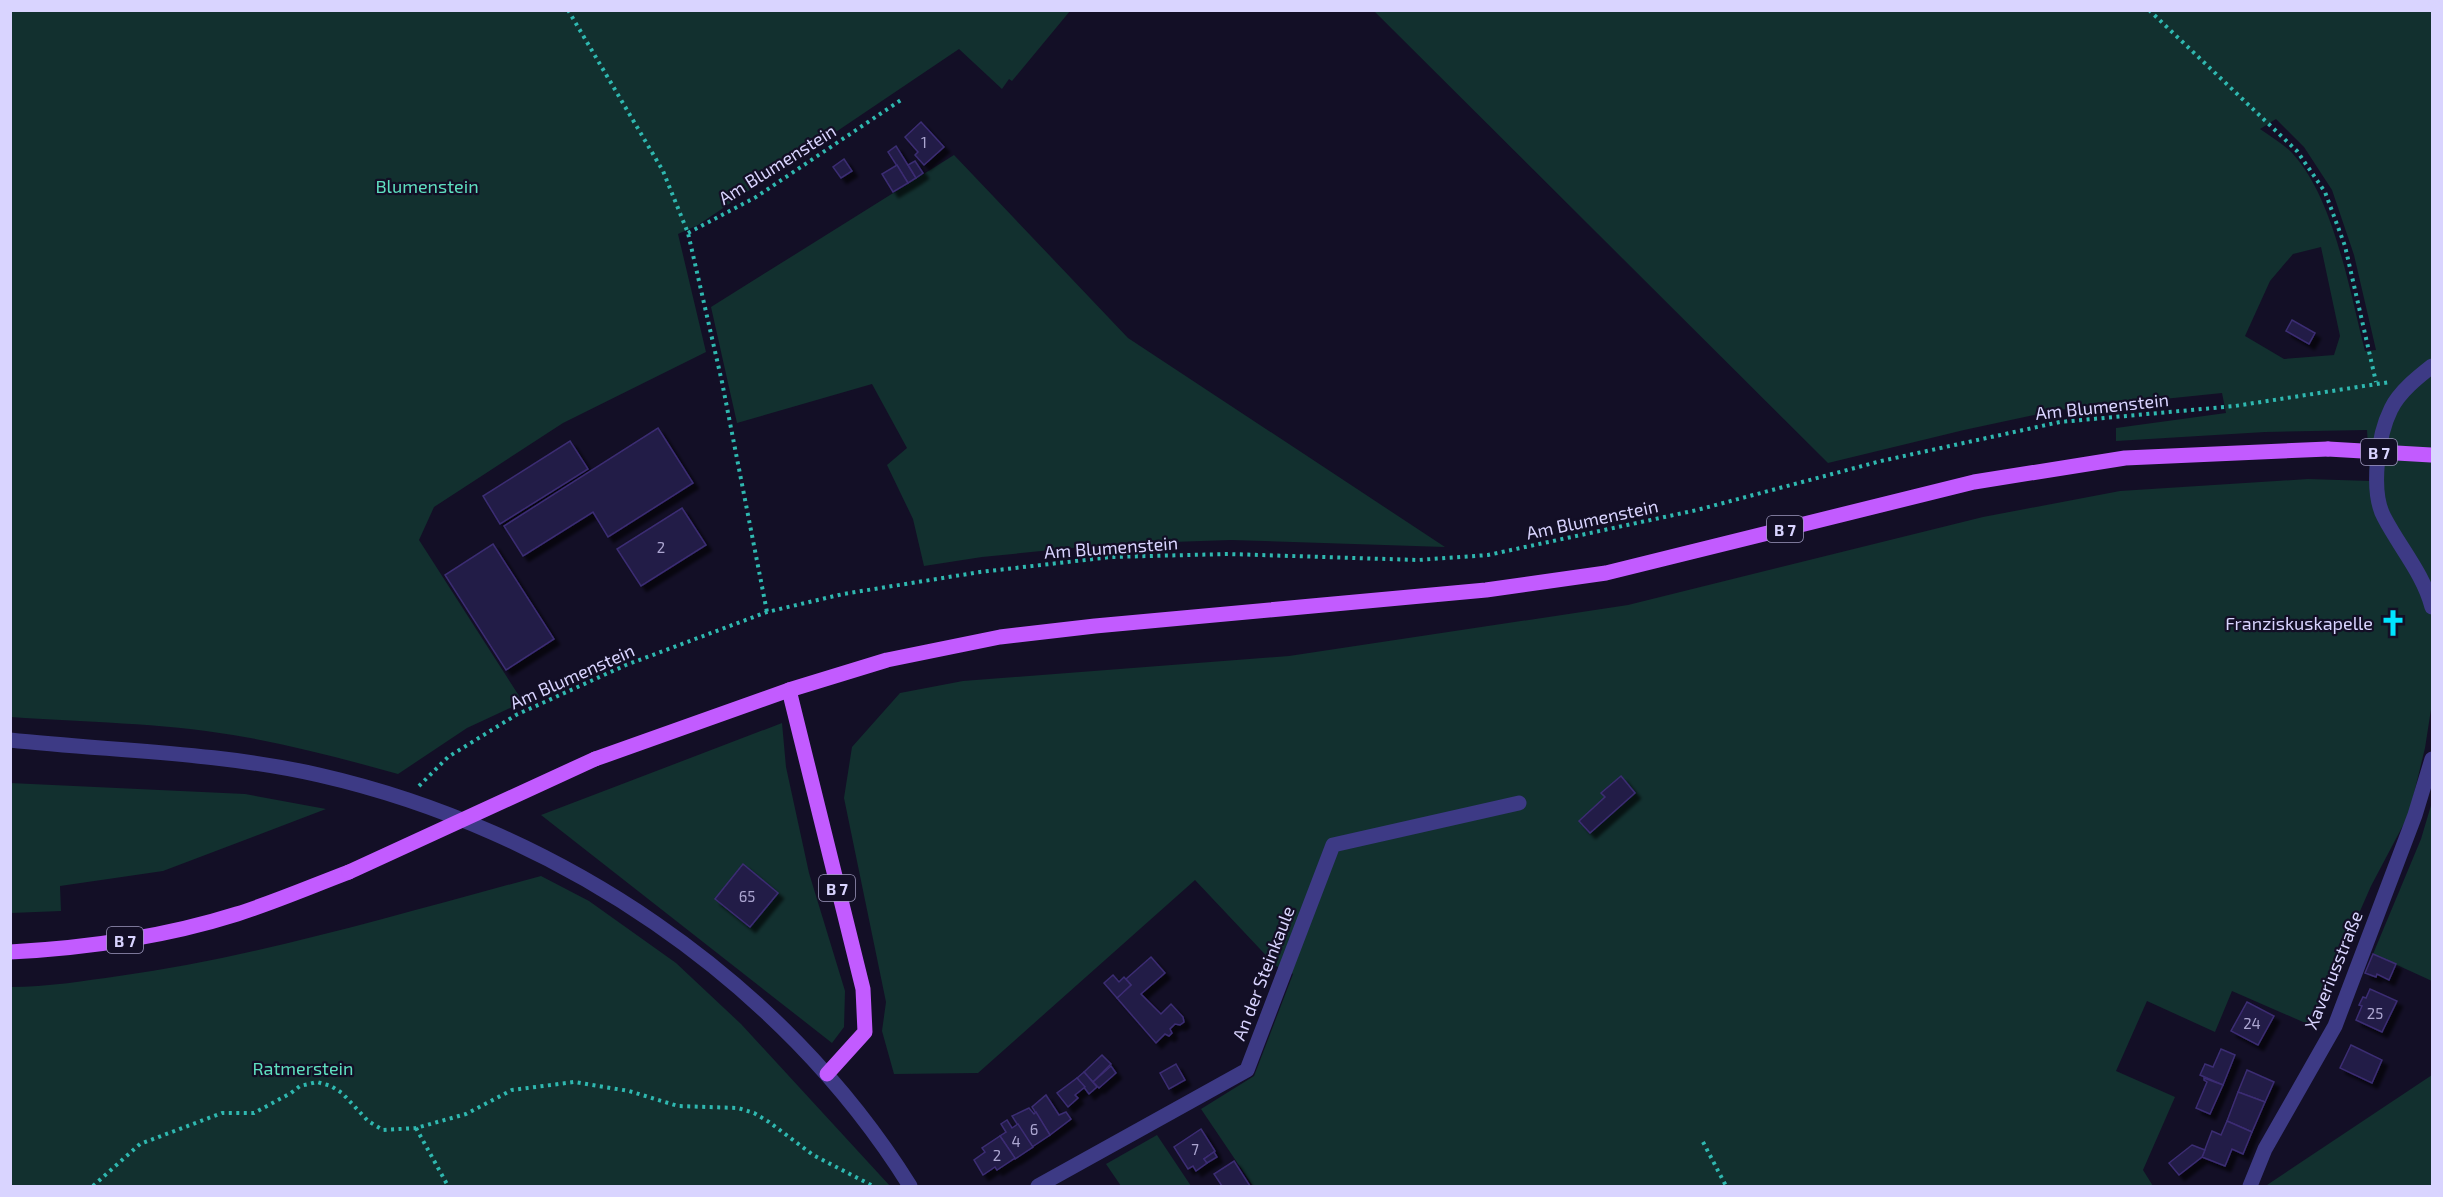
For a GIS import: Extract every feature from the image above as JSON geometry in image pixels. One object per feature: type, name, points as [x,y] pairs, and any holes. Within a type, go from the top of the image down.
[{"type":"main road","name":"B 7","points":[[10,952],[70,949],[163,933],[237,914],[349,872],[595,759],[789,690],[887,660],[1000,637],[1095,626],[1486,590],[1606,573],[1974,482],[2125,458],[2328,449],[2432,455]]},
{"type":"main road","name":"B 7","points":[[789,690],[863,989],[865,1032],[827,1074]]},
{"type":"street","points":[[2433,366],[2415,381],[2391,408],[2381,440],[2376,482],[2383,515],[2414,565],[2433,607]]},
{"type":"street","points":[[10,740],[237,760],[319,775],[407,798],[506,837],[596,887],[678,938],[764,1009],[827,1074],[887,1149],[910,1186]]},
{"type":"street","name":"Xaveriusstraße","points":[[2250,1186],[2265,1149],[2335,1026],[2415,816],[2433,759]]},
{"type":"street","name":"An der Steinkaule","points":[[1038,1186],[1247,1070],[1333,845],[1519,803]]},
{"type":"path","points":[[568,10],[663,171],[688,233],[723,382],[767,612]]},
{"type":"path","points":[[2149,10],[2297,151],[2325,192],[2345,246],[2376,382]]},
{"type":"path","name":"Am Blumenstein","points":[[688,233],[756,197],[901,100]]},
{"type":"path","name":"Am Blumenstein","points":[[407,798],[448,757],[516,715],[626,665],[767,612],[843,594],[957,575],[1111,557],[1228,554],[1418,560],[1488,555],[1697,510],[1881,461],[2060,422],[2235,406],[2376,382],[2415,381]]},
{"type":"path","points":[[93,1186],[140,1144],[222,1113],[254,1113],[300,1086],[317,1082],[331,1086],[342,1093],[368,1121],[383,1130],[416,1128],[466,1114],[512,1090],[574,1082],[629,1091],[678,1106],[738,1108],[754,1113],[787,1134],[813,1155],[873,1186]]},
{"type":"path","points":[[416,1128],[448,1186]]},
{"type":"path","points":[[1703,1142],[1725,1186]]},
{"type":"green space","name":"Blumenstein","points":[[10,11],[1070,11],[1012,81],[1009,79],[1002,89],[959,49],[698,225],[678,234],[706,352],[563,423],[434,507],[419,540],[523,702],[467,728],[398,774],[296,747],[206,731],[151,725],[11,717]]},
{"type":"green space","points":[[1374,11],[2432,11],[2432,703],[2425,748],[2409,814],[2371,886],[2310,1025],[2232,991],[2215,1032],[2147,1001],[2116,1071],[2175,1097],[2143,1170],[2153,1186],[1253,1186],[1201,1109],[1254,1076],[1293,974],[1276,966],[1195,880],[978,1073],[894,1074],[882,1031],[886,1002],[844,798],[852,747],[900,693],[963,681],[1289,656],[1628,605],[1983,517],[2120,491],[2308,479],[2370,481],[2367,430],[2265,432],[2116,441],[2116,428],[2226,413],[2222,393],[2057,410],[1828,463]],"holes":[[[2276,119],[2304,147],[2332,190],[2354,255],[2376,350],[2365,351],[2339,247],[2319,195],[2293,154],[2260,129]],[[2321,247],[2340,336],[2334,355],[2284,359],[2245,336],[2270,281],[2293,254]]]},
{"type":"green space","points":[[954,155],[1128,338],[1445,547],[1231,540],[1112,544],[982,557],[924,566],[913,519],[887,465],[907,448],[872,384],[737,423],[711,307]]},
{"type":"green space","points":[[782,723],[786,767],[809,873],[845,991],[844,1027],[832,1043],[541,815]]},
{"type":"green space","points":[[10,783],[245,794],[326,809],[163,871],[60,886],[61,911],[11,913]]},
{"type":"green space","points":[[2432,802],[2432,981],[2373,954],[2421,839]]},
{"type":"green space","name":"Ratmerstein","points":[[541,876],[589,901],[676,963],[741,1024],[890,1186],[11,1186],[11,987],[92,980],[226,957],[332,932]]},
{"type":"green space","points":[[2432,1075],[2432,1186],[2266,1186],[2267,1185]]},
{"type":"green space","points":[[1157,1135],[1191,1186],[1121,1186],[1106,1164]]},
{"type":"building","points":[[921,122],[944,147],[924,165],[915,155],[918,152],[905,137]]},
{"type":"building","points":[[896,146],[916,178],[908,183],[888,152]]},
{"type":"building","points":[[844,159],[852,171],[841,178],[833,167]]},
{"type":"building","points":[[915,161],[923,173],[916,178],[908,165]]},
{"type":"building","points":[[897,165],[908,183],[893,192],[882,174]]},
{"type":"building","points":[[2292,320],[2315,333],[2309,344],[2286,331]]},
{"type":"building","points":[[658,428],[693,483],[608,537],[593,512],[523,556],[504,526]]},
{"type":"building","points":[[570,441],[588,469],[500,524],[483,496]]},
{"type":"building","points":[[682,508],[706,545],[641,586],[617,549]]},
{"type":"building","points":[[493,544],[554,639],[506,670],[445,575]]},
{"type":"building","points":[[1621,776],[1635,793],[1590,833],[1579,821],[1605,797],[1601,793]]},
{"type":"building","points":[[743,864],[778,893],[750,927],[715,899]]},
{"type":"building","points":[[2373,954],[2396,964],[2389,980],[2377,974],[2376,977],[2365,973]]},
{"type":"building","points":[[1151,957],[1165,973],[1141,994],[1161,1014],[1171,1004],[1183,1017],[1184,1022],[1180,1025],[1175,1024],[1170,1029],[1172,1033],[1169,1036],[1165,1034],[1156,1043],[1117,998],[1131,985],[1126,979]]},
{"type":"building","points":[[1113,975],[1119,982],[1124,977],[1131,985],[1117,998],[1104,983]]},
{"type":"building","points":[[2370,989],[2397,1001],[2382,1032],[2356,1020],[2362,1006],[2359,1005],[2363,997],[2366,998]]},
{"type":"building","points":[[2247,1002],[2274,1016],[2258,1045],[2231,1031]]},
{"type":"building","points":[[2351,1045],[2382,1060],[2372,1083],[2340,1068]]},
{"type":"building","points":[[2221,1049],[2235,1055],[2223,1085],[2200,1075],[2205,1064],[2213,1067]]},
{"type":"building","points":[[1102,1055],[1111,1064],[1093,1082],[1084,1072]]},
{"type":"building","points":[[1176,1064],[1185,1080],[1169,1089],[1160,1073]]},
{"type":"building","points":[[1111,1066],[1116,1073],[1099,1088],[1093,1082]]},
{"type":"building","points":[[2247,1070],[2274,1082],[2265,1102],[2238,1092]]},
{"type":"building","points":[[1084,1072],[1097,1087],[1089,1094],[1077,1078]]},
{"type":"building","points":[[1077,1078],[1085,1087],[1075,1095],[1078,1098],[1068,1107],[1057,1093]]},
{"type":"building","points":[[2204,1078],[2223,1085],[2210,1114],[2196,1108],[2207,1082]]},
{"type":"building","points":[[2238,1092],[2265,1102],[2252,1132],[2227,1121]]},
{"type":"building","points":[[1046,1095],[1059,1115],[1066,1112],[1071,1119],[1050,1135],[1032,1107]]},
{"type":"building","points":[[1029,1108],[1034,1114],[1036,1112],[1050,1135],[1032,1147],[1012,1116]]},
{"type":"building","points":[[1007,1120],[1012,1128],[1018,1124],[1033,1147],[1015,1159],[1000,1136],[1006,1132],[1001,1124]]},
{"type":"building","points":[[2227,1121],[2252,1132],[2243,1154],[2232,1149],[2225,1166],[2202,1157],[2212,1131],[2221,1135]]},
{"type":"building","points":[[1201,1129],[1215,1151],[1204,1159],[1207,1163],[1196,1171],[1193,1166],[1188,1169],[1174,1147]]},
{"type":"building","points":[[1000,1136],[1015,1158],[997,1170],[995,1167],[983,1175],[974,1160],[985,1152],[982,1148]]},
{"type":"building","points":[[2192,1145],[2205,1150],[2202,1157],[2179,1175],[2169,1163]]},
{"type":"building","points":[[1214,1152],[1217,1157],[1207,1163],[1204,1159]]},
{"type":"building","points":[[1234,1161],[1250,1186],[1222,1186],[1214,1174]]},
{"type":"place","name":"Franziskuskapelle","points":[[2393,623]]}]
